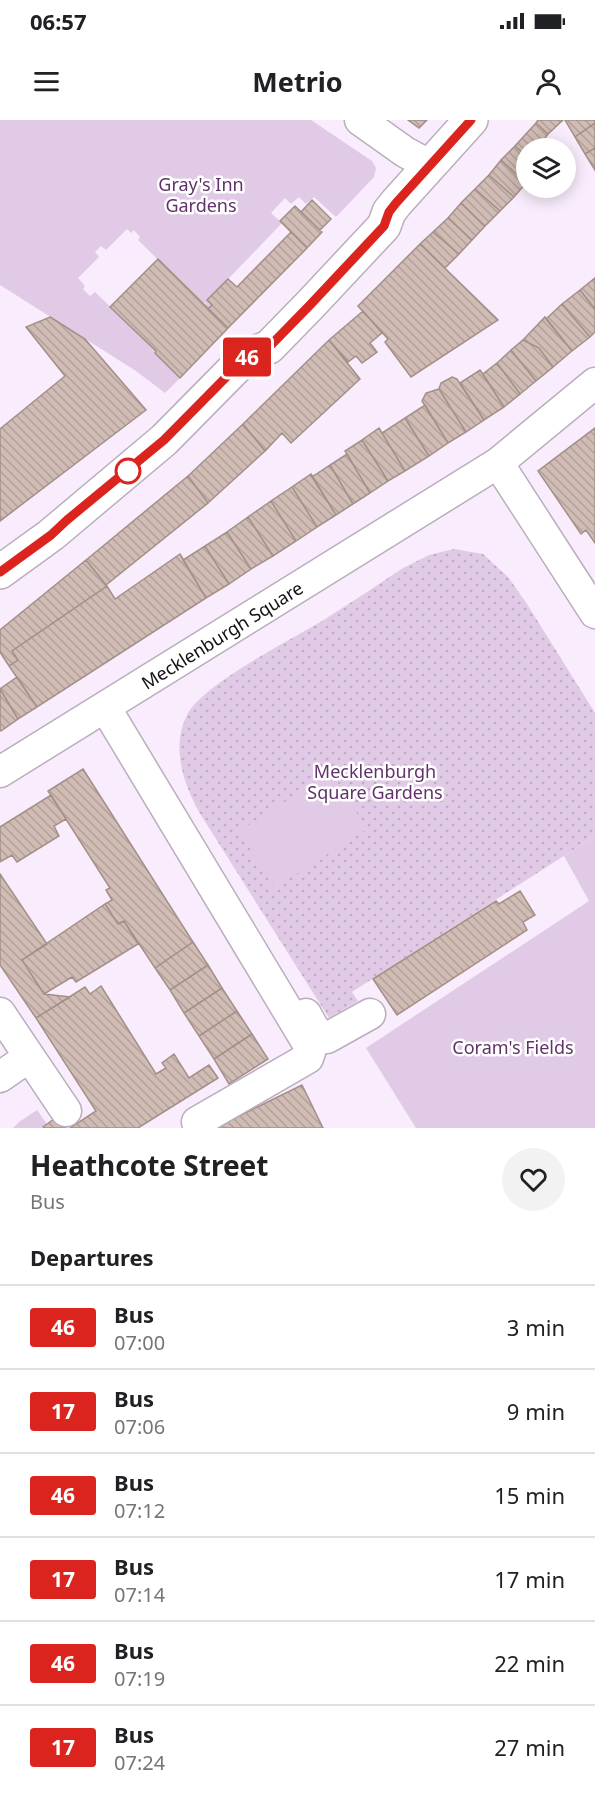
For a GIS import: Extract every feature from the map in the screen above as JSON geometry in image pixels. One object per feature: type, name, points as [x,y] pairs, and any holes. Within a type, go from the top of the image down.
[{"type":"main road","points":[[2,566],[51,535],[164,440],[247,356],[269,347],[384,226],[389,212],[471,120]]},
{"type":"street","points":[[360,120],[405,152],[429,165]]},
{"type":"street","name":"Mecklenburgh Square","points":[[0,772],[498,463],[595,383]]},
{"type":"street","points":[[498,463],[595,614]]},
{"type":"street","points":[[105,707],[311,1048],[309,1058],[197,1122],[200,1128]]},
{"type":"street","points":[[0,1012],[66,1111]]},
{"type":"street","points":[[294,1021],[306,1014],[318,1034],[327,1038],[370,1014]]},
{"type":"street","points":[[0,1077],[29,1058]]},
{"type":"green space","name":"Gray's Inn Gardens","points":[[0,120],[311,120],[372,161],[376,168],[374,177],[336,217],[314,197],[306,204],[299,197],[291,204],[285,198],[271,213],[282,223],[208,300],[212,305],[208,309],[204,305],[206,303],[202,303],[138,240],[140,237],[134,230],[131,233],[127,229],[106,250],[101,246],[95,252],[99,257],[78,278],[85,286],[83,289],[90,296],[95,292],[156,351],[155,354],[180,378],[165,393],[136,371],[0,285]]},
{"type":"green space","name":"Mecklenburgh Square Gardens","points":[[454,549],[483,554],[508,577],[595,713],[595,836],[352,992],[358,1001],[329,1018],[199,812],[188,789],[181,765],[182,727],[196,703],[228,677],[322,621],[403,568],[429,555]]},
{"type":"green space","points":[[331,772],[367,829],[274,888],[239,831]]},
{"type":"green space","name":"Coram's Fields","points":[[595,836],[595,1128],[416,1128],[366,1048],[589,901],[564,856]]},
{"type":"green space","points":[[37,1110],[47,1124],[41,1128],[13,1128],[19,1122]]},
{"type":"building","points":[[408,120],[427,120],[419,128]]},
{"type":"building","points":[[538,120],[563,120],[548,134],[536,123]]},
{"type":"building","points":[[565,120],[595,120],[595,123],[575,137]]},
{"type":"building","points":[[536,123],[548,134],[545,138],[522,138]]},
{"type":"building","points":[[595,123],[595,148],[585,154],[575,137]]},
{"type":"building","points":[[516,147],[516,174],[501,160]]},
{"type":"building","points":[[595,148],[595,170],[585,154]]},
{"type":"building","points":[[501,160],[516,174],[516,195],[514,197],[489,175]]},
{"type":"building","points":[[489,175],[514,197],[500,211],[475,189]]},
{"type":"building","points":[[475,189],[500,211],[485,226],[461,203]]},
{"type":"building","points":[[312,200],[331,219],[320,230],[301,212]]},
{"type":"building","points":[[461,203],[485,226],[472,240],[448,218]]},
{"type":"building","points":[[295,206],[322,232],[307,248],[280,221]]},
{"type":"building","points":[[448,218],[472,240],[459,254],[433,232]]},
{"type":"building","points":[[291,232],[307,248],[228,328],[208,309],[212,305],[207,300],[228,279],[237,287]]},
{"type":"building","points":[[433,232],[459,254],[445,268],[420,244]]},
{"type":"building","points":[[420,244],[498,320],[411,377],[385,342],[388,339],[358,306]]},
{"type":"building","points":[[158,259],[228,328],[180,378],[155,353],[156,351],[110,307]]},
{"type":"building","points":[[595,278],[595,309],[580,290]]},
{"type":"building","points":[[580,290],[595,309],[595,332],[590,337],[562,304]]},
{"type":"building","points":[[562,304],[590,337],[572,351],[546,319]]},
{"type":"building","points":[[363,311],[382,333],[370,343],[377,352],[362,363],[356,356],[348,362],[329,340]]},
{"type":"building","points":[[50,317],[85,339],[146,410],[0,521],[0,429],[65,376],[26,327]]},
{"type":"building","points":[[545,317],[572,351],[553,367],[539,348],[523,340]]},
{"type":"building","points":[[329,340],[360,379],[291,443],[282,433],[265,451],[243,424]]},
{"type":"building","points":[[523,340],[539,348],[553,367],[536,381],[511,350]]},
{"type":"building","points":[[511,350],[536,381],[520,394],[497,363]]},
{"type":"building","points":[[497,363],[520,394],[504,407],[483,374]]},
{"type":"building","points":[[480,370],[504,407],[484,420],[460,383]]},
{"type":"building","points":[[452,377],[457,379],[484,420],[466,432],[439,389],[441,383]]},
{"type":"building","points":[[439,389],[466,432],[448,443],[422,401],[426,393]]},
{"type":"building","points":[[425,405],[448,443],[429,456],[405,418]]},
{"type":"building","points":[[405,418],[429,456],[405,471],[382,433]]},
{"type":"building","points":[[243,424],[265,451],[208,503],[188,476]]},
{"type":"building","points":[[379,428],[405,471],[388,481],[362,440]]},
{"type":"building","points":[[595,428],[595,543],[586,530],[581,534],[538,471]]},
{"type":"building","points":[[362,440],[388,481],[370,493],[345,451]]},
{"type":"building","points":[[347,454],[370,493],[353,504],[330,465]]},
{"type":"building","points":[[330,465],[353,504],[336,515],[312,477]]},
{"type":"building","points":[[311,474],[336,515],[317,527],[292,487]]},
{"type":"building","points":[[188,476],[208,503],[106,585],[86,560]]},
{"type":"building","points":[[292,487],[317,527],[296,541],[271,501]]},
{"type":"building","points":[[271,501],[296,541],[273,556],[248,517]]},
{"type":"building","points":[[248,517],[273,556],[251,569],[227,532]]},
{"type":"building","points":[[227,532],[251,569],[229,584],[205,546]]},
{"type":"building","points":[[205,546],[229,584],[206,598],[183,560]]},
{"type":"building","points":[[180,554],[206,598],[37,707],[9,666],[18,660],[12,651],[107,586],[115,599]]},
{"type":"building","points":[[86,560],[107,586],[12,651],[18,660],[9,666],[0,652],[0,630]]},
{"type":"building","points":[[17,677],[37,707],[18,719],[0,689]]},
{"type":"building","points":[[0,689],[18,719],[1,731],[0,729]]},
{"type":"building","points":[[83,769],[193,942],[155,968],[124,921],[118,924],[105,904],[112,900],[106,890],[110,888],[48,791]]},
{"type":"building","points":[[51,795],[66,819],[54,826],[59,836],[17,862],[12,855],[0,862],[0,827]]},
{"type":"building","points":[[0,874],[47,944],[22,960],[44,994],[70,997],[36,1018],[0,965]]},
{"type":"building","points":[[520,891],[535,915],[523,922],[527,930],[397,1015],[373,979],[496,901],[499,904]]},
{"type":"building","points":[[105,904],[118,924],[124,921],[138,944],[76,982],[72,977],[44,994],[22,960]]},
{"type":"building","points":[[193,942],[208,965],[170,990],[155,968]]},
{"type":"building","points":[[208,965],[222,988],[184,1013],[170,990]]},
{"type":"building","points":[[101,986],[156,1074],[166,1068],[162,1063],[174,1054],[189,1078],[209,1065],[218,1078],[138,1128],[70,1128],[96,1111],[36,1018],[85,987],[90,994]]},
{"type":"building","points":[[222,988],[237,1011],[199,1036],[184,1013]]},
{"type":"building","points":[[237,1011],[252,1034],[214,1059],[199,1036]]},
{"type":"building","points":[[252,1034],[268,1059],[229,1084],[214,1059]]},
{"type":"building","points":[[302,1085],[323,1128],[220,1128],[219,1126]]},
{"type":"building","points":[[58,1116],[66,1128],[43,1127]]},
{"type":"bus line","name":"46","points":[[0,572],[51,535],[130,470],[164,440],[247,356],[269,347],[384,226],[389,212],[396,203],[471,120]]}]
